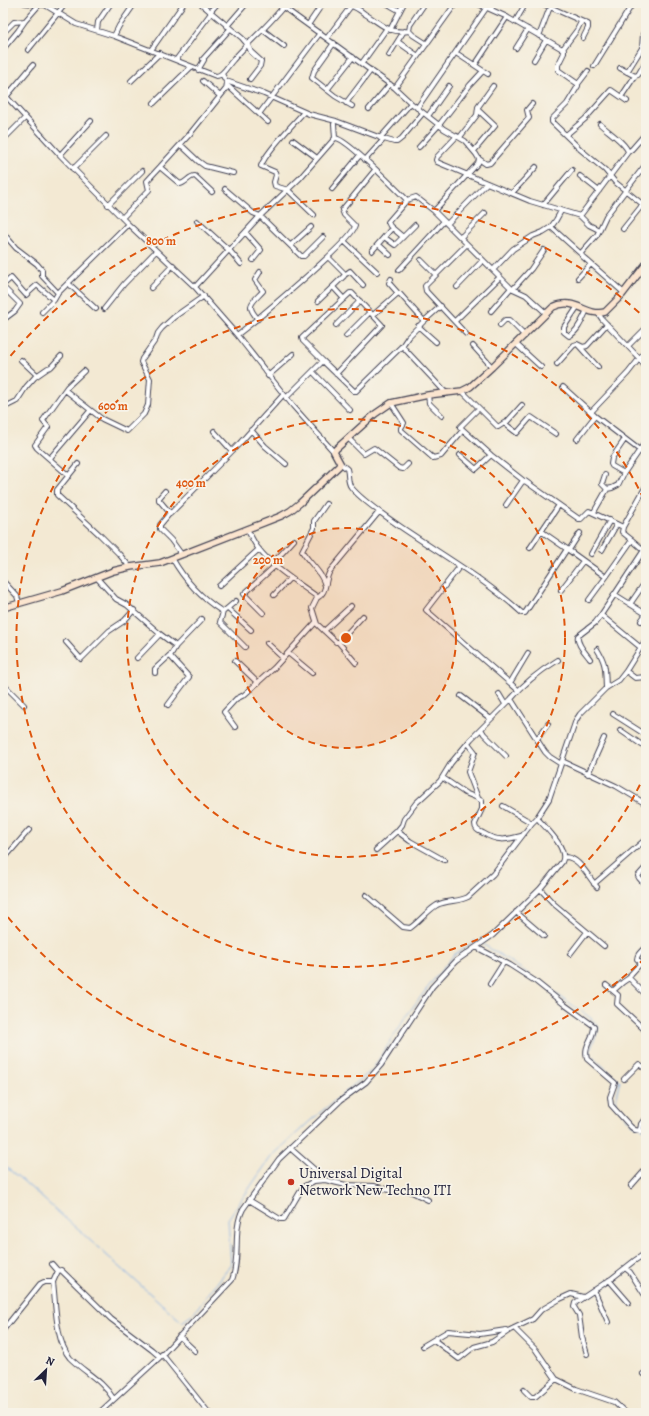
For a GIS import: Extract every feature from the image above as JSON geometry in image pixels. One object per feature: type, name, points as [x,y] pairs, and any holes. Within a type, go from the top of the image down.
[{"type":"street","points":[[26,3],[42,4],[76,24],[160,53],[198,70],[216,76],[222,74],[237,55],[263,30],[286,3]]},
{"type":"street","points":[[28,50],[66,3]]},
{"type":"street","points":[[97,30],[98,22],[111,3]]},
{"type":"street","points":[[114,36],[135,3]]},
{"type":"street","points":[[151,50],[184,3]]},
{"type":"street","points":[[200,3],[248,45],[251,52],[262,62],[250,79]]},
{"type":"street","points":[[176,60],[218,3]]},
{"type":"street","points":[[198,70],[204,59],[247,3]]},
{"type":"street","points":[[308,25],[323,3]]},
{"type":"street","points":[[345,3],[359,10],[388,29],[394,31],[409,31],[427,44]]},
{"type":"street","points":[[386,3],[400,11]]},
{"type":"street","points":[[362,63],[388,29],[404,3]]},
{"type":"street","points":[[409,31],[412,23],[425,3]]},
{"type":"street","points":[[395,88],[456,3]]},
{"type":"street","points":[[476,3],[507,17],[562,50]]},
{"type":"street","points":[[417,108],[494,3]]},
{"type":"street","points":[[515,22],[526,3]]},
{"type":"street","points":[[541,3],[588,24],[583,38]]},
{"type":"street","points":[[594,66],[633,3]]},
{"type":"street","points":[[3,49],[25,21],[42,4]]},
{"type":"street","points":[[327,38],[351,6]]},
{"type":"street","points":[[283,7],[390,84],[410,103],[458,137],[474,151],[479,160],[486,164],[490,163],[529,118],[527,110],[532,104]]},
{"type":"street","points":[[538,36],[550,7]]},
{"type":"street","points":[[475,65],[507,17]]},
{"type":"street","points":[[3,33],[14,22],[25,21]]},
{"type":"street","points":[[578,84],[558,70],[558,65],[564,53],[562,50],[582,22]]},
{"type":"street","points":[[516,48],[528,29]]},
{"type":"street","points":[[627,72],[642,48],[643,34],[646,29]]},
{"type":"street","points":[[263,30],[284,46]]},
{"type":"street","points":[[389,55],[404,31]]},
{"type":"street","points":[[259,114],[320,33]]},
{"type":"street","points":[[534,60],[546,40]]},
{"type":"street","points":[[398,42],[418,56]]},
{"type":"street","points":[[334,43],[312,75],[314,80],[352,106]]},
{"type":"street","points":[[131,81],[160,53]]},
{"type":"street","points":[[456,53],[488,74]]},
{"type":"street","points":[[327,90],[353,57]]},
{"type":"street","points":[[621,97],[646,62]]},
{"type":"street","points":[[33,65],[5,95],[108,205],[204,296],[238,336],[284,397],[334,452],[340,463],[347,469],[350,486],[379,512],[430,548],[493,588],[523,613],[580,533]]},
{"type":"street","points":[[154,103],[191,67]]},
{"type":"street","points":[[620,68],[635,76]]},
{"type":"street","points":[[346,103],[371,70]]},
{"type":"street","points":[[419,148],[483,70]]},
{"type":"street","points":[[588,71],[578,84],[567,104],[551,120],[626,191],[645,205],[623,229]]},
{"type":"street","points":[[222,74],[228,86],[268,122]]},
{"type":"street","points":[[226,80],[272,97],[304,112],[347,124],[382,139],[394,142],[400,140],[424,113]]},
{"type":"street","points":[[203,81],[220,96]]},
{"type":"street","points":[[368,109],[390,84]]},
{"type":"street","points":[[122,218],[149,190],[147,182],[161,168],[228,86]]},
{"type":"street","points":[[428,116],[449,86]]},
{"type":"street","points":[[493,86],[480,105],[477,115],[458,137],[437,157],[436,160],[442,165],[512,193],[543,205],[580,216],[589,225],[599,230]]},
{"type":"street","points":[[566,135],[585,119],[611,90],[626,101]]},
{"type":"street","points":[[365,160],[410,103]]},
{"type":"street","points":[[474,151],[495,126],[478,110]]},
{"type":"street","points":[[304,112],[273,147],[261,164],[262,167],[275,172],[275,186],[288,190],[314,215]]},
{"type":"street","points":[[3,140],[26,118]]},
{"type":"street","points":[[60,155],[91,121]]},
{"type":"street","points":[[195,287],[230,251],[260,216],[288,190],[335,138],[334,124]]},
{"type":"street","points":[[600,124],[623,144],[628,152]]},
{"type":"street","points":[[580,216],[628,152],[646,133]]},
{"type":"street","points":[[74,169],[106,136]]},
{"type":"street","points":[[335,138],[338,138],[360,155],[407,200]]},
{"type":"street","points":[[293,140],[317,158]]},
{"type":"street","points":[[181,144],[205,166],[233,174]]},
{"type":"street","points":[[332,189],[360,155]]},
{"type":"street","points":[[434,211],[479,160]]},
{"type":"street","points":[[580,254],[599,230],[606,216],[646,164]]},
{"type":"street","points":[[512,193],[536,167]]},
{"type":"street","points":[[161,168],[180,184],[195,176],[212,192]]},
{"type":"street","points":[[238,336],[328,257],[344,241],[353,230],[354,226],[344,215],[342,210],[375,170]]},
{"type":"street","points":[[543,205],[572,170]]},
{"type":"street","points":[[108,205],[142,171]]},
{"type":"street","points":[[580,176],[599,191]]},
{"type":"street","points":[[399,270],[487,183]]},
{"type":"street","points":[[226,190],[252,213],[260,216],[303,256],[323,237]]},
{"type":"street","points":[[403,237],[392,228],[388,221],[407,200],[416,197],[434,211],[512,289],[526,295],[547,314]]},
{"type":"street","points":[[493,270],[513,249],[533,236],[551,227],[561,211]]},
{"type":"street","points":[[461,237],[485,213]]},
{"type":"street","points":[[197,221],[230,251],[241,264]]},
{"type":"street","points":[[42,312],[54,300],[58,293],[128,224]]},
{"type":"street","points":[[384,237],[395,244],[415,225]]},
{"type":"street","points":[[291,245],[311,227]]},
{"type":"street","points":[[551,227],[624,292]]},
{"type":"street","points":[[372,251],[392,228]]},
{"type":"street","points":[[3,233],[14,246],[37,264],[41,269],[42,276],[58,293]]},
{"type":"street","points":[[246,233],[261,250],[253,260]]},
{"type":"street","points":[[344,241],[377,272]]},
{"type":"street","points":[[378,244],[390,255]]},
{"type":"street","points":[[466,334],[440,306],[425,286],[467,244]]},
{"type":"street","points":[[491,311],[531,270],[544,250]]},
{"type":"street","points":[[104,309],[124,284],[156,251]]},
{"type":"street","points":[[328,257],[345,274]]},
{"type":"street","points":[[421,260],[436,275]]},
{"type":"street","points":[[457,287],[483,260]]},
{"type":"street","points":[[578,278],[591,264]]},
{"type":"street","points":[[577,309],[598,313],[605,312],[624,292],[646,264]]},
{"type":"street","points":[[151,288],[173,265]]},
{"type":"street","points":[[318,301],[345,274],[350,271],[363,285]]},
{"type":"street","points":[[258,319],[252,312],[251,305],[263,291],[255,280],[260,272]]},
{"type":"street","points":[[455,321],[500,276]]},
{"type":"street","points":[[3,320],[15,311],[20,304],[3,286],[11,278],[26,295],[37,285],[54,300]]},
{"type":"street","points":[[391,279],[389,283],[424,321]]},
{"type":"street","points":[[68,283],[96,309]]},
{"type":"street","points":[[333,287],[344,299]]},
{"type":"street","points":[[336,374],[382,325],[351,293],[302,338],[303,341],[336,374],[354,391],[356,391],[402,346],[418,326],[440,306]]},
{"type":"street","points":[[346,336],[397,293]]},
{"type":"street","points":[[65,390],[90,411],[125,431],[129,430],[144,414],[148,405],[150,379],[141,361],[162,328],[174,317],[204,296]]},
{"type":"street","points":[[336,325],[360,301]]},
{"type":"street","points":[[334,452],[375,414],[391,403],[428,395],[462,390],[473,384],[525,336],[553,307],[566,303],[577,309],[584,316]]},
{"type":"street","points":[[577,309],[564,327],[564,332],[569,336],[572,334],[587,310]]},
{"type":"street","points":[[598,313],[639,358],[646,368]]},
{"type":"street","points":[[500,325],[505,320],[509,320],[525,336]]},
{"type":"street","points":[[577,344],[583,347],[587,346],[607,324]]},
{"type":"street","points":[[418,326],[436,342]]},
{"type":"street","points":[[628,346],[646,328]]},
{"type":"street","points":[[516,344],[541,367]]},
{"type":"street","points":[[557,364],[574,345],[577,344]]},
{"type":"street","points":[[577,344],[598,367]]},
{"type":"street","points":[[402,346],[446,393]]},
{"type":"street","points":[[473,346],[492,367]]},
{"type":"street","points":[[591,412],[628,373],[646,350]]},
{"type":"street","points":[[268,376],[293,354]]},
{"type":"street","points":[[3,408],[17,401],[26,386],[37,376],[51,367],[61,356]]},
{"type":"street","points":[[21,360],[37,376]]},
{"type":"street","points":[[182,555],[171,540],[160,529],[160,525],[232,451],[250,430],[323,361]]},
{"type":"street","points":[[69,476],[35,445],[48,428],[43,421],[44,419],[65,390],[84,371]]},
{"type":"street","points":[[313,372],[350,410]]},
{"type":"street","points":[[564,387],[595,416],[646,455]]},
{"type":"street","points":[[462,390],[498,427],[505,424],[522,405]]},
{"type":"street","points":[[428,395],[429,403],[442,416]]},
{"type":"street","points":[[391,403],[404,423],[401,430],[433,458],[441,456],[463,430]]},
{"type":"street","points":[[479,408],[460,427],[491,455],[524,481],[579,519],[581,519],[587,511],[594,512],[623,527]]},
{"type":"street","points":[[50,459],[90,411]]},
{"type":"street","points":[[505,424],[517,433],[532,416],[556,434]]},
{"type":"street","points":[[577,439],[595,416]]},
{"type":"street","points":[[250,430],[265,446],[286,464]]},
{"type":"street","points":[[214,431],[232,451]]},
{"type":"street","points":[[348,438],[364,454],[374,448],[400,469],[403,469],[408,464]]},
{"type":"street","points":[[624,473],[611,464],[612,458],[625,439]]},
{"type":"street","points":[[607,489],[618,484],[646,442]]},
{"type":"street","points":[[460,455],[476,469],[491,455]]},
{"type":"street","points":[[3,608],[62,591],[112,571],[155,564],[182,555],[290,511],[339,466],[340,463]]},
{"type":"street","points":[[78,464],[57,490],[56,495],[100,535],[130,567]]},
{"type":"street","points":[[605,475],[602,484],[607,489]]},
{"type":"street","points":[[506,505],[524,481]]},
{"type":"street","points":[[590,659],[578,643],[578,636],[595,623],[645,550],[622,532],[623,527],[646,486]]},
{"type":"street","points":[[594,512],[607,489]]},
{"type":"street","points":[[165,491],[159,499],[170,514]]},
{"type":"street","points":[[326,504],[314,521],[314,528],[302,551],[315,568],[325,586],[312,608],[316,622],[324,631],[339,643],[356,663]]},
{"type":"street","points":[[530,548],[559,505]]},
{"type":"street","points":[[319,597],[326,588],[326,578],[330,571],[379,512]]},
{"type":"street","points":[[591,554],[610,520]]},
{"type":"street","points":[[602,550],[617,524]]},
{"type":"street","points":[[247,529],[259,549],[290,578],[319,597]]},
{"type":"street","points":[[541,531],[606,577]]},
{"type":"street","points":[[263,613],[244,594],[275,564],[294,540]]},
{"type":"street","points":[[589,600],[632,540]]},
{"type":"street","points":[[219,586],[259,549]]},
{"type":"street","points":[[172,558],[192,588],[209,603],[223,612]]},
{"type":"street","points":[[561,590],[583,561]]},
{"type":"street","points":[[460,566],[426,610],[518,690]]},
{"type":"street","points":[[97,578],[116,600],[126,604],[134,610],[160,634],[176,646]]},
{"type":"street","points":[[274,595],[290,578]]},
{"type":"street","points":[[3,581],[17,596],[19,603]]},
{"type":"street","points":[[630,604],[646,581]]},
{"type":"street","points":[[614,594],[646,614],[641,621]]},
{"type":"street","points":[[236,601],[223,612],[220,622],[245,647]]},
{"type":"street","points":[[324,631],[351,606]]},
{"type":"street","points":[[228,609],[251,630]]},
{"type":"street","points":[[66,642],[81,658],[109,631],[124,621],[134,610]]},
{"type":"street","points":[[601,615],[640,647]]},
{"type":"street","points":[[339,643],[363,616]]},
{"type":"street","points":[[155,673],[156,668],[170,655],[176,646],[202,619]]},
{"type":"street","points":[[235,727],[224,712],[236,699],[243,696],[274,668],[316,622]]},
{"type":"street","points":[[137,658],[160,634]]},
{"type":"street","points":[[366,895],[403,927],[410,928],[437,905],[464,900],[468,897],[493,874],[537,818],[538,814],[549,799],[576,720],[606,688],[619,680],[646,639]]},
{"type":"street","points":[[267,643],[283,658]]},
{"type":"street","points":[[597,649],[604,660],[606,688]]},
{"type":"street","points":[[288,653],[312,673]]},
{"type":"street","points":[[510,683],[528,653]]},
{"type":"street","points":[[168,705],[189,677],[170,655]]},
{"type":"street","points":[[376,850],[397,831],[416,803],[443,778],[451,763],[518,690],[558,660]]},
{"type":"street","points":[[235,661],[258,683]]},
{"type":"street","points":[[626,671],[635,678],[646,677]]},
{"type":"street","points":[[3,684],[24,705]]},
{"type":"street","points":[[499,694],[506,704]]},
{"type":"street","points":[[461,696],[491,719]]},
{"type":"street","points":[[510,699],[550,757],[616,786],[646,804]]},
{"type":"street","points":[[613,714],[646,735]]},
{"type":"street","points":[[537,739],[548,724]]},
{"type":"street","points":[[481,729],[506,756]]},
{"type":"street","points":[[620,730],[642,745],[644,746],[646,743]]},
{"type":"street","points":[[588,774],[604,738]]},
{"type":"street","points":[[468,744],[475,752],[468,772],[478,798],[482,802],[475,828],[494,839],[500,840],[522,836]]},
{"type":"street","points":[[443,778],[465,793],[478,798]]},
{"type":"street","points":[[503,806],[532,823]]},
{"type":"street","points":[[99,1413],[113,1398],[129,1386],[161,1356],[232,1280],[237,1250],[238,1218],[249,1200],[279,1159],[340,1101],[366,1082],[381,1065],[432,987],[456,960],[493,935],[540,889],[557,869],[564,858],[559,844],[537,818]]},
{"type":"street","points":[[3,860],[29,830]]},
{"type":"street","points":[[397,831],[410,841],[444,860]]},
{"type":"street","points":[[564,857],[571,858],[577,863],[595,886],[646,839]]},
{"type":"street","points":[[646,867],[638,876],[638,878],[646,886]]},
{"type":"street","points":[[540,889],[554,904],[604,946]]},
{"type":"street","points":[[516,912],[544,936]]},
{"type":"street","points":[[570,954],[587,932]]},
{"type":"street","points":[[476,947],[535,981],[594,1026],[593,1033],[586,1049],[587,1059],[615,1083],[610,1097],[612,1106],[631,1127],[635,1130],[640,1129],[646,1134]]},
{"type":"street","points":[[646,947],[637,957],[646,967]]},
{"type":"street","points":[[490,984],[504,962]]},
{"type":"street","points":[[614,990],[629,978],[641,963]]},
{"type":"street","points":[[629,978],[644,993]]},
{"type":"street","points":[[606,985],[614,990],[618,996],[617,1004],[646,1032]]},
{"type":"street","points":[[624,1079],[639,1064],[646,1069]]},
{"type":"street","points":[[640,1129],[646,1117]]},
{"type":"street","points":[[290,1148],[315,1170],[314,1181]]},
{"type":"street","points":[[631,1186],[646,1169]]},
{"type":"street","points":[[249,1200],[280,1219],[284,1219],[303,1187],[314,1181],[325,1180],[346,1185],[374,1186],[394,1191],[410,1191],[428,1200]]},
{"type":"street","points":[[587,1354],[582,1337],[579,1315],[574,1307],[575,1303],[646,1253]]},
{"type":"street","points":[[52,1264],[58,1271],[61,1270],[111,1319],[161,1356],[210,1413]]},
{"type":"street","points":[[625,1268],[630,1272],[644,1294]]},
{"type":"street","points":[[58,1271],[53,1282],[59,1330],[63,1344],[70,1357],[104,1386],[113,1398]]},
{"type":"street","points":[[609,1280],[629,1303]]},
{"type":"street","points":[[3,1330],[40,1284],[44,1282],[53,1282]]},
{"type":"street","points":[[594,1290],[608,1322]]},
{"type":"street","points":[[434,1340],[459,1359],[474,1347],[492,1342],[512,1329],[533,1319],[542,1310],[569,1295],[583,1297]]},
{"type":"street","points":[[423,1346],[451,1331],[480,1334],[512,1329]]},
{"type":"street","points":[[512,1329],[536,1350],[556,1379],[576,1389],[614,1402],[626,1413]]},
{"type":"street","points":[[179,1336],[195,1351]]},
{"type":"street","points":[[524,1390],[531,1397],[534,1397],[556,1379]]},
{"type":"waterway","points":[[3,1165],[21,1179],[182,1322],[192,1315],[231,1265],[228,1219],[271,1157],[310,1121],[372,1070],[410,1011],[454,955],[475,941],[478,942]]},
{"type":"waterway","points":[[484,945],[530,975]]},
{"type":"waterway","points":[[541,983],[592,1019],[599,1028],[590,1050],[592,1057],[620,1081],[615,1105],[632,1124],[638,1127]]},
{"type":"waterway","points":[[641,1128],[646,1131]]},
{"type":"place","name":"Universal Digital Network New Techno ITI","points":[[291,1182]]}]
